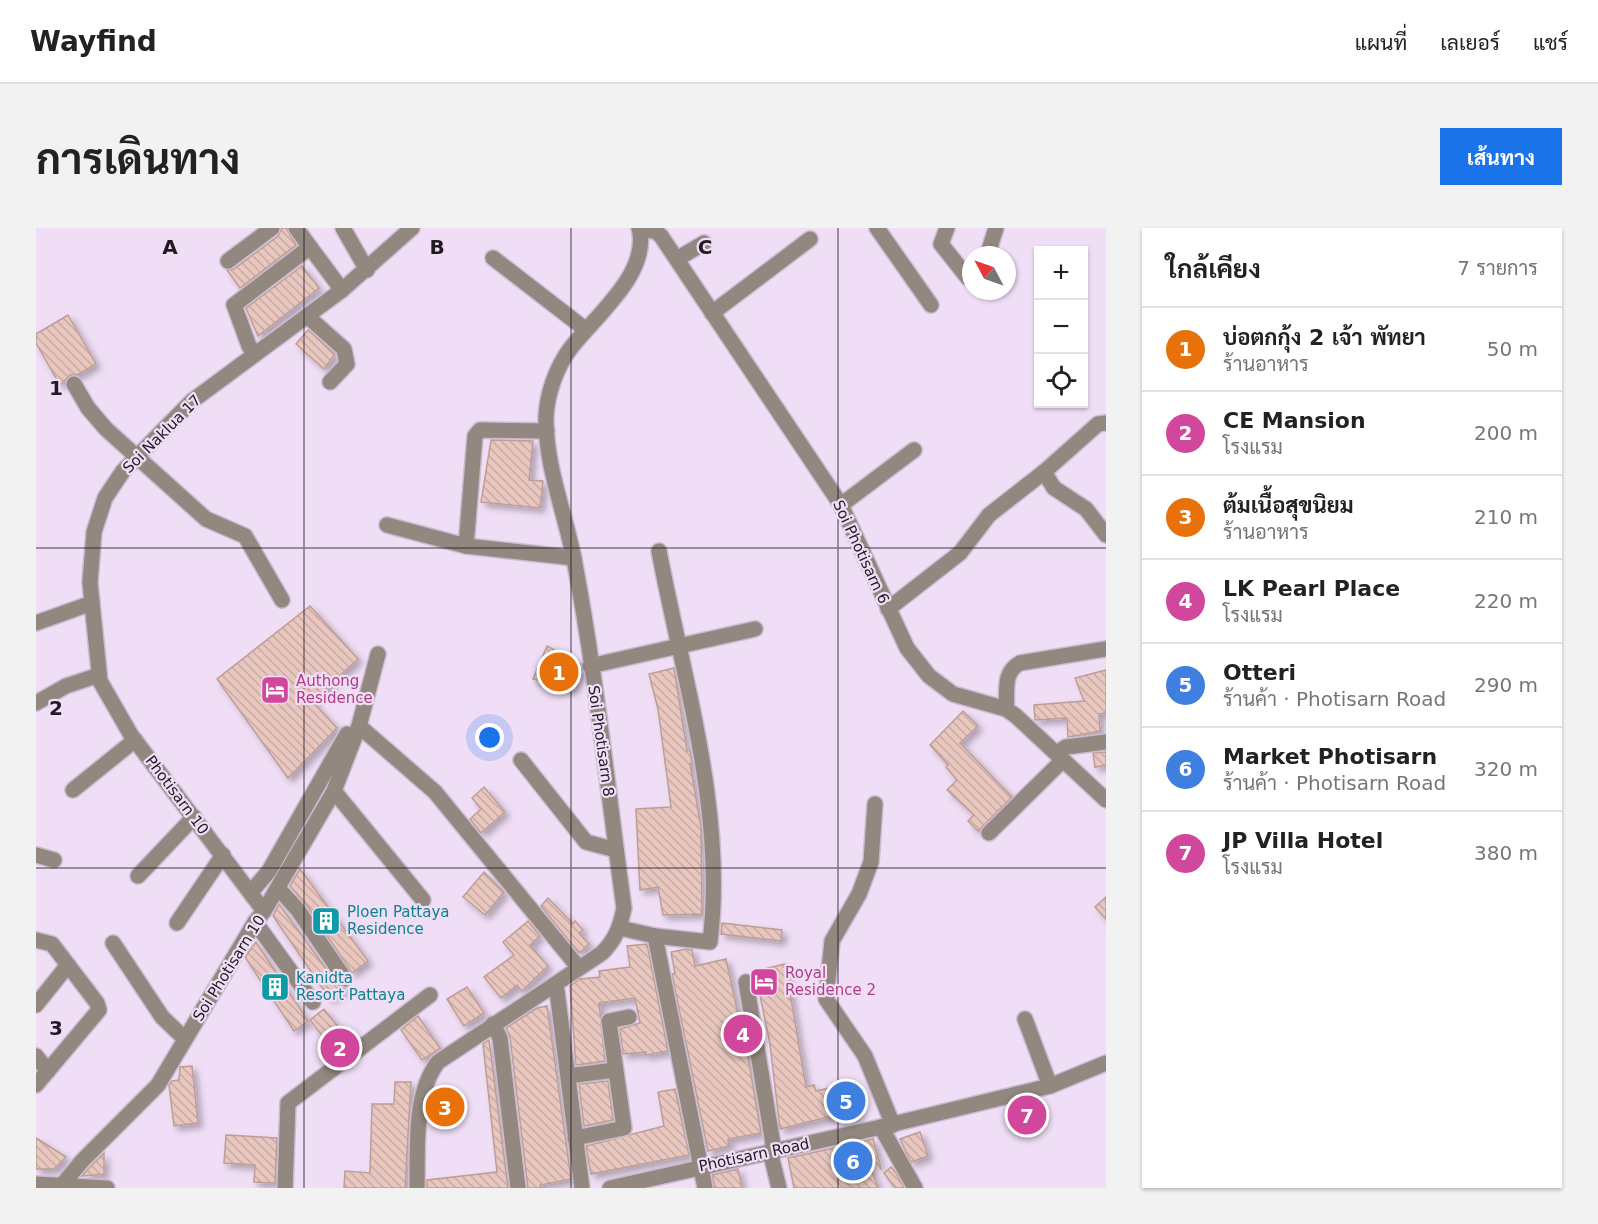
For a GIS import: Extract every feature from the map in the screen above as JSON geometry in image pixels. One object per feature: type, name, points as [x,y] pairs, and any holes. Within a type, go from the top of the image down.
[{"type":"street","points":[[228,261],[272,228]]},
{"type":"street","points":[[296,228],[342,290]]},
{"type":"street","points":[[343,228],[367,270]]},
{"type":"street","name":"Soi Naklua 17","points":[[99,675],[92,603],[92,558],[100,511],[111,488],[137,455],[192,401],[342,290],[412,228]]},
{"type":"street","points":[[877,228],[931,305]]},
{"type":"street","points":[[947,228],[941,244],[962,270]]},
{"type":"street","points":[[990,246],[996,228]]},
{"type":"street","name":"Soi Photisarn 6","points":[[639,229],[655,231],[677,259],[841,505],[907,648],[928,676],[953,694],[1006,710],[1025,723],[1106,800]]},
{"type":"street","name":"Soi Photisarn 8","points":[[620,928],[624,909],[590,666],[574,558],[546,418],[550,390],[568,351],[615,297],[630,275],[639,249],[639,229]]},
{"type":"street","points":[[712,313],[810,239]]},
{"type":"street","points":[[677,259],[704,243]]},
{"type":"street","points":[[255,354],[249,346],[234,305],[310,247]]},
{"type":"street","points":[[493,258],[585,329]]},
{"type":"street","points":[[307,316],[344,349],[347,364],[330,382]]},
{"type":"street","points":[[74,384],[88,408],[106,429],[206,519],[245,536],[282,600]]},
{"type":"street","points":[[888,609],[960,553],[989,515],[1044,472],[1098,424],[1106,423]]},
{"type":"street","points":[[466,546],[475,436],[480,430],[547,431]]},
{"type":"street","points":[[841,505],[914,450]]},
{"type":"street","points":[[1044,472],[1054,488],[1086,509],[1106,535]]},
{"type":"street","points":[[387,525],[466,546],[574,558]]},
{"type":"street","points":[[417,1188],[418,1129],[425,1088],[432,1070],[446,1056],[602,953],[613,942],[620,928],[655,936],[710,942],[713,916],[711,830],[700,751],[659,552]]},
{"type":"street","points":[[36,623],[92,603]]},
{"type":"street","points":[[590,666],[755,629]]},
{"type":"street","points":[[1006,710],[1007,676],[1011,668],[1020,663],[1106,649]]},
{"type":"street","name":"Soi Photisarn 10","points":[[49,1185],[82,1161],[158,1085],[334,791],[359,726],[378,654]]},
{"type":"street","points":[[36,703],[66,687],[99,675]]},
{"type":"street","name":"Photisarn 10","points":[[99,675],[102,687],[135,740],[251,892],[259,916],[313,1002]]},
{"type":"street","points":[[251,892],[269,871],[341,747],[358,696]]},
{"type":"street","points":[[359,726],[435,792],[579,968]]},
{"type":"street","points":[[73,790],[135,740]]},
{"type":"street","points":[[989,833],[1060,757],[1066,747],[1106,742]]},
{"type":"street","points":[[521,760],[586,842],[616,850]]},
{"type":"street","points":[[334,791],[423,900]]},
{"type":"street","points":[[875,804],[871,862],[859,894],[832,940],[826,999],[865,1056],[887,1126],[915,1188]]},
{"type":"street","points":[[138,876],[194,817]]},
{"type":"street","points":[[36,855],[54,860]]},
{"type":"street","points":[[177,923],[223,855]]},
{"type":"street","points":[[278,888],[298,910],[345,979]]},
{"type":"street","points":[[655,936],[698,1167],[705,1188]]},
{"type":"street","points":[[36,940],[52,944],[97,1003],[99,1010],[36,1085]]},
{"type":"street","points":[[113,943],[162,1017],[185,1039]]},
{"type":"street","points":[[36,1005],[68,964]]},
{"type":"street","points":[[746,982],[779,1188]]},
{"type":"street","points":[[554,986],[557,991],[582,1188]]},
{"type":"street","points":[[285,1188],[288,1103],[430,994]]},
{"type":"street","points":[[575,1138],[624,1128],[609,1021],[629,1017]]},
{"type":"street","points":[[1025,1019],[1050,1086]]},
{"type":"street","points":[[493,1024],[500,1038],[518,1188]]},
{"type":"street","points":[[36,1056],[48,1071]]},
{"type":"street","name":"Photisarn Road","points":[[610,1188],[887,1126],[1050,1086],[1106,1064]]},
{"type":"street","points":[[568,1076],[615,1070]]},
{"type":"street","points":[[49,1185],[107,1188]]},
{"type":"building","points":[[282,228],[286,228],[296,245],[240,288],[227,270],[234,269],[278,236]]},
{"type":"building","points":[[302,266],[319,288],[258,336],[246,308]]},
{"type":"building","points":[[68,315],[96,364],[77,375],[70,375],[60,385],[36,343],[36,334]]},
{"type":"building","points":[[308,330],[335,354],[324,369],[296,344]]},
{"type":"building","points":[[491,440],[533,441],[529,480],[543,481],[540,508],[481,502]]},
{"type":"building","name":"Authong Residence","points":[[310,606],[358,659],[312,701],[337,728],[288,778],[217,679]]},
{"type":"building","points":[[547,646],[581,664],[582,671],[572,690],[533,679]]},
{"type":"building","points":[[674,668],[687,751],[690,750],[692,764],[690,764],[701,827],[702,914],[663,915],[658,887],[640,890],[636,809],[671,807],[658,709],[649,674]]},
{"type":"building","points":[[1106,670],[1106,713],[1099,714],[1100,731],[1068,737],[1067,718],[1035,720],[1034,705],[1084,701],[1075,678]]},
{"type":"building","points":[[963,711],[978,726],[960,743],[1012,797],[978,831],[968,821],[974,815],[947,790],[957,780],[946,767],[948,765],[930,745]]},
{"type":"building","points":[[1106,752],[1106,765],[1095,767],[1093,753]]},
{"type":"building","points":[[484,787],[505,812],[481,833],[470,819],[481,809],[472,798]]},
{"type":"building","name":"Ploen Pattaya Residence","points":[[300,869],[368,961],[352,973],[306,904],[290,886]]},
{"type":"building","points":[[484,872],[504,892],[485,915],[463,897]]},
{"type":"building","points":[[1106,897],[1106,919],[1095,907]]},
{"type":"building","points":[[548,898],[573,924],[575,921],[583,930],[579,933],[589,944],[579,953],[541,906]]},
{"type":"building","points":[[279,904],[337,984],[345,989],[330,999],[273,916]]},
{"type":"building","points":[[528,921],[540,936],[530,945],[548,966],[522,991],[517,985],[501,998],[484,977],[514,955],[503,942]]},
{"type":"building","points":[[722,923],[782,930],[781,941],[721,934]]},
{"type":"building","name":"Kanidta Resort Pattaya","points":[[256,942],[308,1021],[294,1031],[245,957]]},
{"type":"building","points":[[647,944],[668,1051],[646,1055],[646,1052],[623,1054],[620,1029],[640,1023],[635,998],[599,1003],[605,1061],[576,1065],[570,986],[580,979],[600,977],[599,971],[630,967],[627,946]]},
{"type":"building","points":[[692,950],[695,966],[726,959],[741,1028],[743,1028],[761,1133],[728,1139],[729,1146],[708,1151],[672,974],[675,973],[671,952]]},
{"type":"building","points":[[785,964],[806,1087],[814,1085],[816,1091],[851,1083],[858,1115],[841,1119],[840,1114],[780,1129],[770,1044],[755,971]]},
{"type":"building","points":[[467,987],[484,1013],[464,1026],[447,999]]},
{"type":"building","points":[[547,1006],[571,1179],[540,1185],[540,1188],[528,1188],[510,1037],[506,1028],[537,1008]]},
{"type":"building","points":[[324,1009],[349,1041],[335,1052],[310,1020]]},
{"type":"building","points":[[418,1016],[440,1048],[422,1060],[401,1030]]},
{"type":"building","points":[[489,1040],[508,1188],[427,1188],[427,1180],[497,1172],[483,1044]]},
{"type":"building","points":[[192,1066],[198,1123],[174,1126],[169,1085],[172,1081],[179,1080],[180,1067]]},
{"type":"building","points":[[608,1081],[613,1120],[584,1126],[579,1084]]},
{"type":"building","points":[[395,1082],[411,1082],[405,1188],[344,1188],[345,1171],[370,1173],[372,1104],[394,1104]]},
{"type":"building","points":[[675,1089],[689,1155],[591,1174],[586,1146],[664,1126],[658,1092]]},
{"type":"building","points":[[920,1132],[928,1156],[911,1162],[900,1139]]},
{"type":"building","points":[[226,1135],[277,1138],[275,1183],[254,1182],[255,1165],[224,1163]]},
{"type":"building","points":[[36,1138],[66,1157],[54,1169],[36,1169]]},
{"type":"building","points":[[873,1139],[881,1168],[881,1169],[861,1142]]},
{"type":"building","points":[[861,1142],[878,1188],[794,1188],[788,1158]]},
{"type":"building","points":[[104,1153],[104,1174],[82,1176],[89,1168]]},
{"type":"building","points":[[891,1167],[904,1188],[895,1188],[884,1173]]},
{"type":"building","points":[[738,1169],[742,1188],[715,1188],[712,1175]]},
{"type":"place","name":"บ่อตกกุ้ง 2 เจ้า พัทยา","points":[[559,672]]},
{"type":"place","name":"Authong Residence","points":[[275,690]]},
{"type":"place","name":"Ploen Pattaya Residence","points":[[326,921]]},
{"type":"place","name":"Royal Residence 2","points":[[764,982]]},
{"type":"place","name":"Kanidta Resort Pattaya","points":[[275,987]]},
{"type":"place","name":"LK Pearl Place","points":[[743,1034]]},
{"type":"place","name":"CE Mansion","points":[[340,1048]]},
{"type":"place","name":"Otteri","points":[[846,1101]]},
{"type":"place","name":"ต้มเนื้อสุขนิยม","points":[[445,1107]]},
{"type":"place","name":"JP Villa Hotel","points":[[1027,1115]]},
{"type":"place","name":"Market Photisarn","points":[[853,1161]]}]
